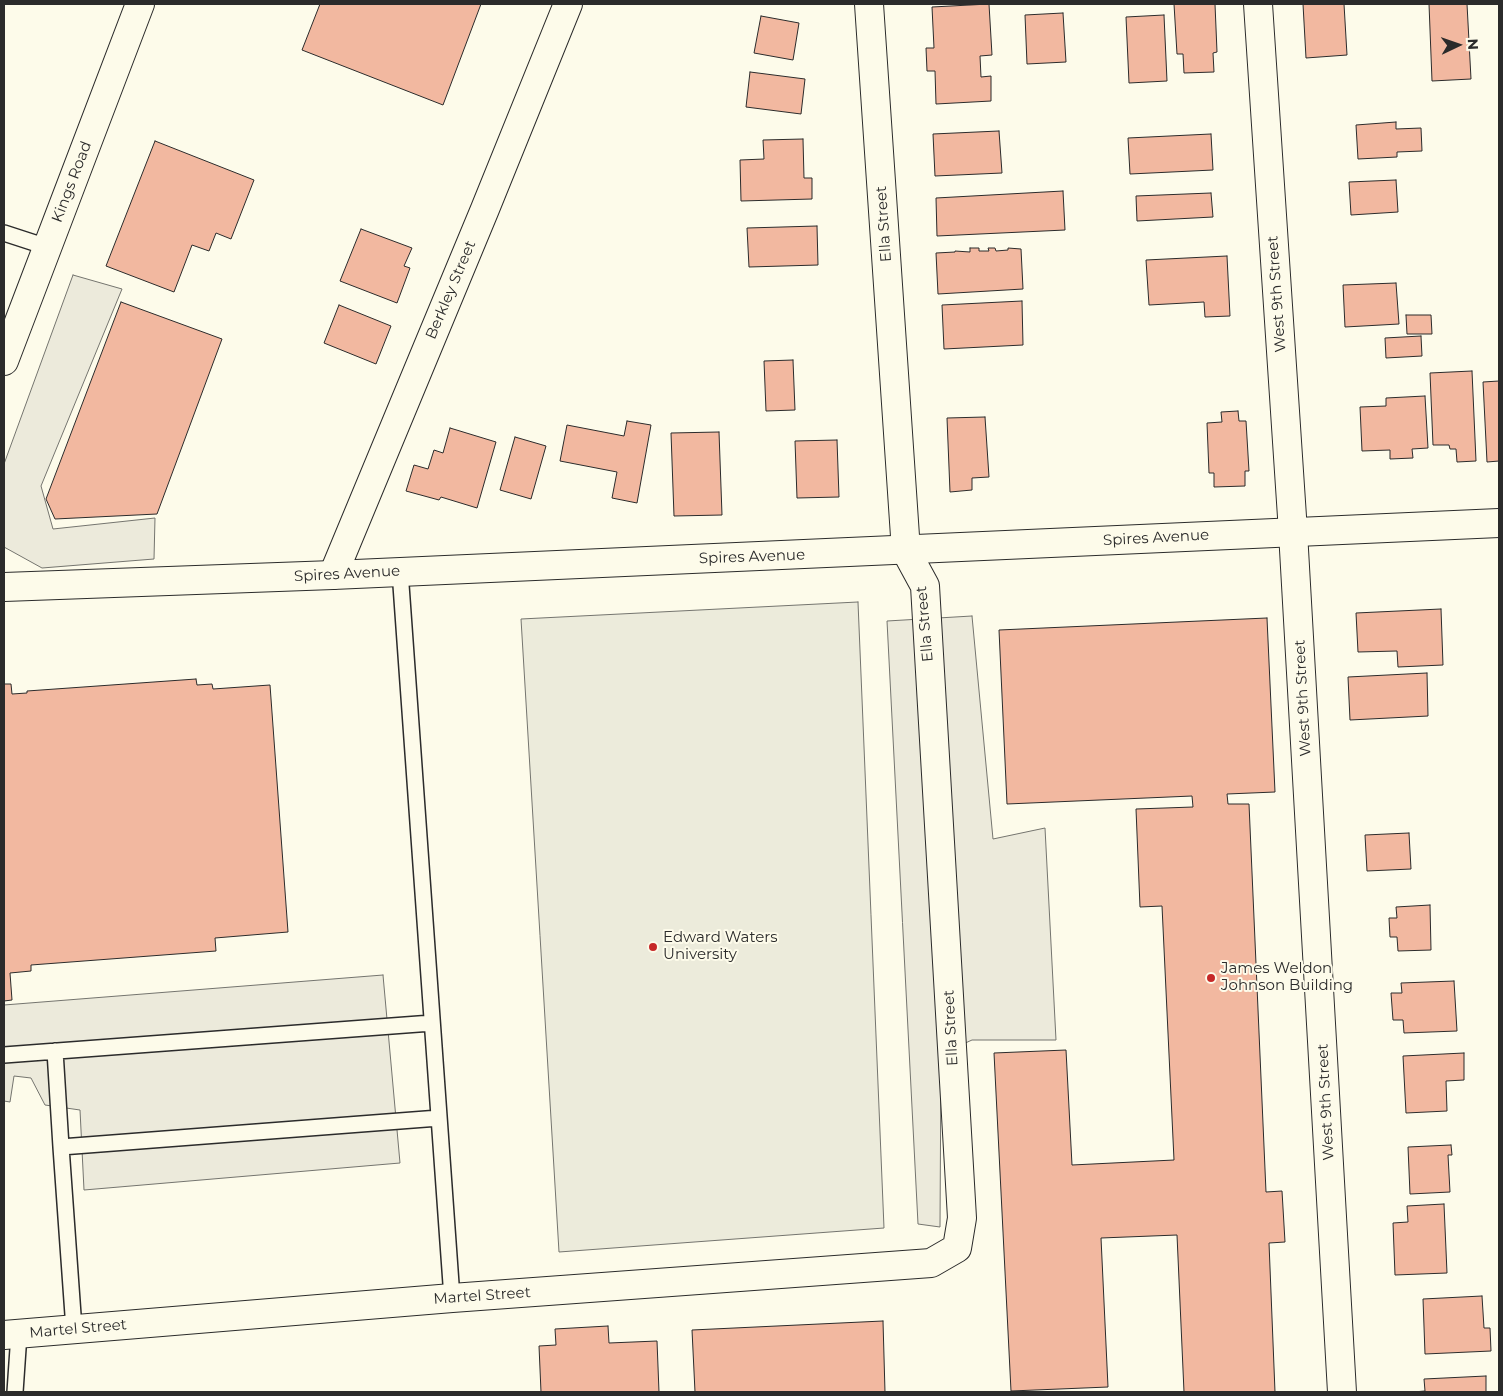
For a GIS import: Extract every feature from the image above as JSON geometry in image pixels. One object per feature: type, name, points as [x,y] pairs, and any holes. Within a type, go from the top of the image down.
[{"type":"street","name":"Kings Road","points":[[4,360],[140,4]]},
{"type":"street","name":"Berkley Street","points":[[333,575],[486,209],[568,4]]},
{"type":"street","name":"Ella Street","points":[[869,4],[906,550],[925,586],[962,1218],[957,1248]]},
{"type":"street","name":"West 9th Street","points":[[1258,4],[1293,532],[1342,1392]]},
{"type":"street","name":"Spires Avenue","points":[[4,587],[333,575],[1499,523]]},
{"type":"street","name":"Martel Street","points":[[12,1335],[452,1298],[931,1263],[957,1248]]},
{"type":"lane","points":[[4,233],[47,248]]},
{"type":"lane","points":[[400,571],[452,1298]]},
{"type":"lane","points":[[4,1055],[432,1023]]},
{"type":"lane","points":[[55,1052],[74,1329]]},
{"type":"lane","points":[[61,1147],[439,1118]]},
{"type":"lane","points":[[12,1335],[15,1392]]},
{"type":"shaded area","points":[[73,275],[122,289],[41,486],[53,529],[155,518],[154,559],[42,568],[4,547],[4,464]]},
{"type":"shaded area","points":[[858,602],[884,1228],[559,1252],[521,619]]},
{"type":"shaded area","points":[[972,616],[993,839],[1045,828],[1056,1040],[972,1040],[941,1054],[940,1227],[918,1224],[887,621]]},
{"type":"shaded area","points":[[383,975],[400,1163],[84,1190],[80,1110],[45,1105],[31,1078],[14,1076],[10,1102],[4,1101],[4,1005]]},
{"type":"building","points":[[320,4],[481,4],[443,105],[302,50]]},
{"type":"building","points":[[989,4],[992,55],[980,56],[981,77],[991,76],[991,101],[936,104],[935,71],[927,71],[926,48],[934,48],[932,7]]},
{"type":"building","points":[[1174,4],[1215,4],[1217,52],[1213,53],[1214,72],[1184,73],[1183,54],[1177,54]]},
{"type":"building","points":[[1303,4],[1344,4],[1347,55],[1306,58]]},
{"type":"building","points":[[1429,4],[1467,4],[1471,79],[1432,81]]},
{"type":"building","points":[[1063,13],[1066,62],[1027,64],[1025,15]]},
{"type":"building","points":[[1164,15],[1167,81],[1129,83],[1126,17]]},
{"type":"building","points":[[761,16],[799,23],[793,60],[754,53]]},
{"type":"building","points":[[750,72],[805,79],[801,114],[746,107]]},
{"type":"building","points":[[1396,122],[1396,129],[1421,128],[1422,151],[1397,152],[1397,157],[1358,159],[1356,125]]},
{"type":"building","points":[[999,131],[1002,173],[935,176],[933,134]]},
{"type":"building","points":[[1211,134],[1213,170],[1130,174],[1128,138]]},
{"type":"building","points":[[803,139],[804,178],[812,178],[812,199],[741,201],[740,160],[764,159],[763,140]]},
{"type":"building","points":[[155,141],[254,180],[231,239],[216,233],[209,251],[192,245],[174,292],[106,266]]},
{"type":"building","points":[[1396,180],[1398,212],[1351,215],[1349,182]]},
{"type":"building","points":[[1063,191],[1065,230],[937,236],[936,198]]},
{"type":"building","points":[[1211,193],[1213,217],[1137,221],[1136,196]]},
{"type":"building","points":[[817,226],[818,265],[749,267],[747,228]]},
{"type":"building","points":[[361,229],[412,248],[404,266],[410,268],[397,303],[340,281]]},
{"type":"building","points":[[970,248],[979,248],[979,251],[989,251],[988,248],[995,248],[996,251],[1008,250],[1008,248],[1021,249],[1023,289],[938,294],[936,253],[970,252]]},
{"type":"building","points":[[1227,256],[1230,316],[1205,317],[1204,302],[1149,305],[1146,260]]},
{"type":"building","points":[[1396,283],[1399,324],[1345,327],[1343,285]]},
{"type":"building","points":[[1022,301],[1023,345],[944,349],[942,305]]},
{"type":"building","points":[[121,302],[222,339],[157,514],[55,519],[46,499]]},
{"type":"building","points":[[339,305],[391,326],[376,364],[324,343]]},
{"type":"building","points":[[1406,315],[1431,315],[1432,334],[1407,334]]},
{"type":"building","points":[[1421,336],[1422,356],[1386,358],[1385,338]]},
{"type":"building","points":[[793,360],[795,410],[766,411],[764,361]]},
{"type":"building","points":[[1472,371],[1476,461],[1457,462],[1456,449],[1450,449],[1449,445],[1433,445],[1430,373]]},
{"type":"building","points":[[1499,381],[1499,461],[1487,462],[1483,382]]},
{"type":"building","points":[[1425,396],[1428,448],[1412,449],[1413,458],[1390,459],[1390,450],[1362,451],[1360,407],[1386,406],[1386,398]]},
{"type":"building","points":[[1238,411],[1239,421],[1246,421],[1249,471],[1245,471],[1245,486],[1214,487],[1214,473],[1209,473],[1207,423],[1222,422],[1221,412]]},
{"type":"building","points":[[985,417],[989,477],[972,478],[972,490],[950,492],[947,418]]},
{"type":"building","points":[[627,421],[651,425],[637,503],[612,498],[617,472],[560,461],[567,425],[624,436]]},
{"type":"building","points":[[450,428],[496,442],[477,508],[441,497],[439,500],[406,491],[414,465],[428,469],[434,450],[443,453]]},
{"type":"building","points":[[719,432],[722,515],[674,516],[671,433]]},
{"type":"building","points":[[515,437],[546,446],[531,499],[500,490]]},
{"type":"building","points":[[837,440],[839,497],[797,498],[795,441]]},
{"type":"building","points":[[1441,609],[1443,665],[1398,667],[1397,651],[1358,652],[1356,613]]},
{"type":"building","name":"James Weldon Johnson Building","points":[[1267,618],[1275,792],[1227,794],[1228,804],[1249,804],[1266,1192],[1282,1191],[1285,1242],[1269,1243],[1275,1392],[1184,1392],[1177,1235],[1101,1238],[1108,1387],[1011,1391],[994,1053],[1066,1050],[1072,1165],[1174,1160],[1162,906],[1140,907],[1136,809],[1193,807],[1192,796],[1007,804],[999,630]]},
{"type":"building","points":[[1427,673],[1428,716],[1350,720],[1348,677]]},
{"type":"building","points":[[196,679],[197,685],[212,684],[213,689],[270,685],[288,932],[215,938],[216,951],[31,965],[31,971],[10,973],[12,1000],[4,1001],[4,684],[11,684],[12,694],[27,693],[27,691]]},
{"type":"building","points":[[1409,833],[1411,869],[1367,871],[1365,835]]},
{"type":"building","points":[[1430,905],[1431,950],[1398,951],[1397,937],[1390,937],[1389,918],[1397,918],[1396,907]]},
{"type":"building","points":[[1454,981],[1457,1031],[1404,1033],[1403,1020],[1393,1020],[1391,993],[1402,993],[1401,983]]},
{"type":"building","points":[[1464,1053],[1464,1080],[1446,1081],[1447,1111],[1406,1113],[1403,1056]]},
{"type":"building","points":[[1451,1145],[1452,1155],[1448,1155],[1450,1192],[1410,1194],[1408,1147]]},
{"type":"building","points":[[1444,1204],[1447,1273],[1395,1275],[1393,1223],[1408,1222],[1407,1206]]},
{"type":"building","points":[[1482,1296],[1484,1328],[1490,1328],[1491,1351],[1425,1354],[1423,1299]]},
{"type":"building","points":[[883,1321],[885,1392],[695,1392],[692,1330]]},
{"type":"building","points":[[608,1326],[609,1343],[657,1341],[659,1392],[541,1392],[539,1346],[556,1345],[555,1329]]},
{"type":"building","points":[[1486,1376],[1486,1392],[1413,1392],[1425,1391],[1424,1379]]},
{"type":"place","name":"Edward Waters University","points":[[653,947]]},
{"type":"place","name":"James Weldon Johnson Building","points":[[1211,978]]}]
